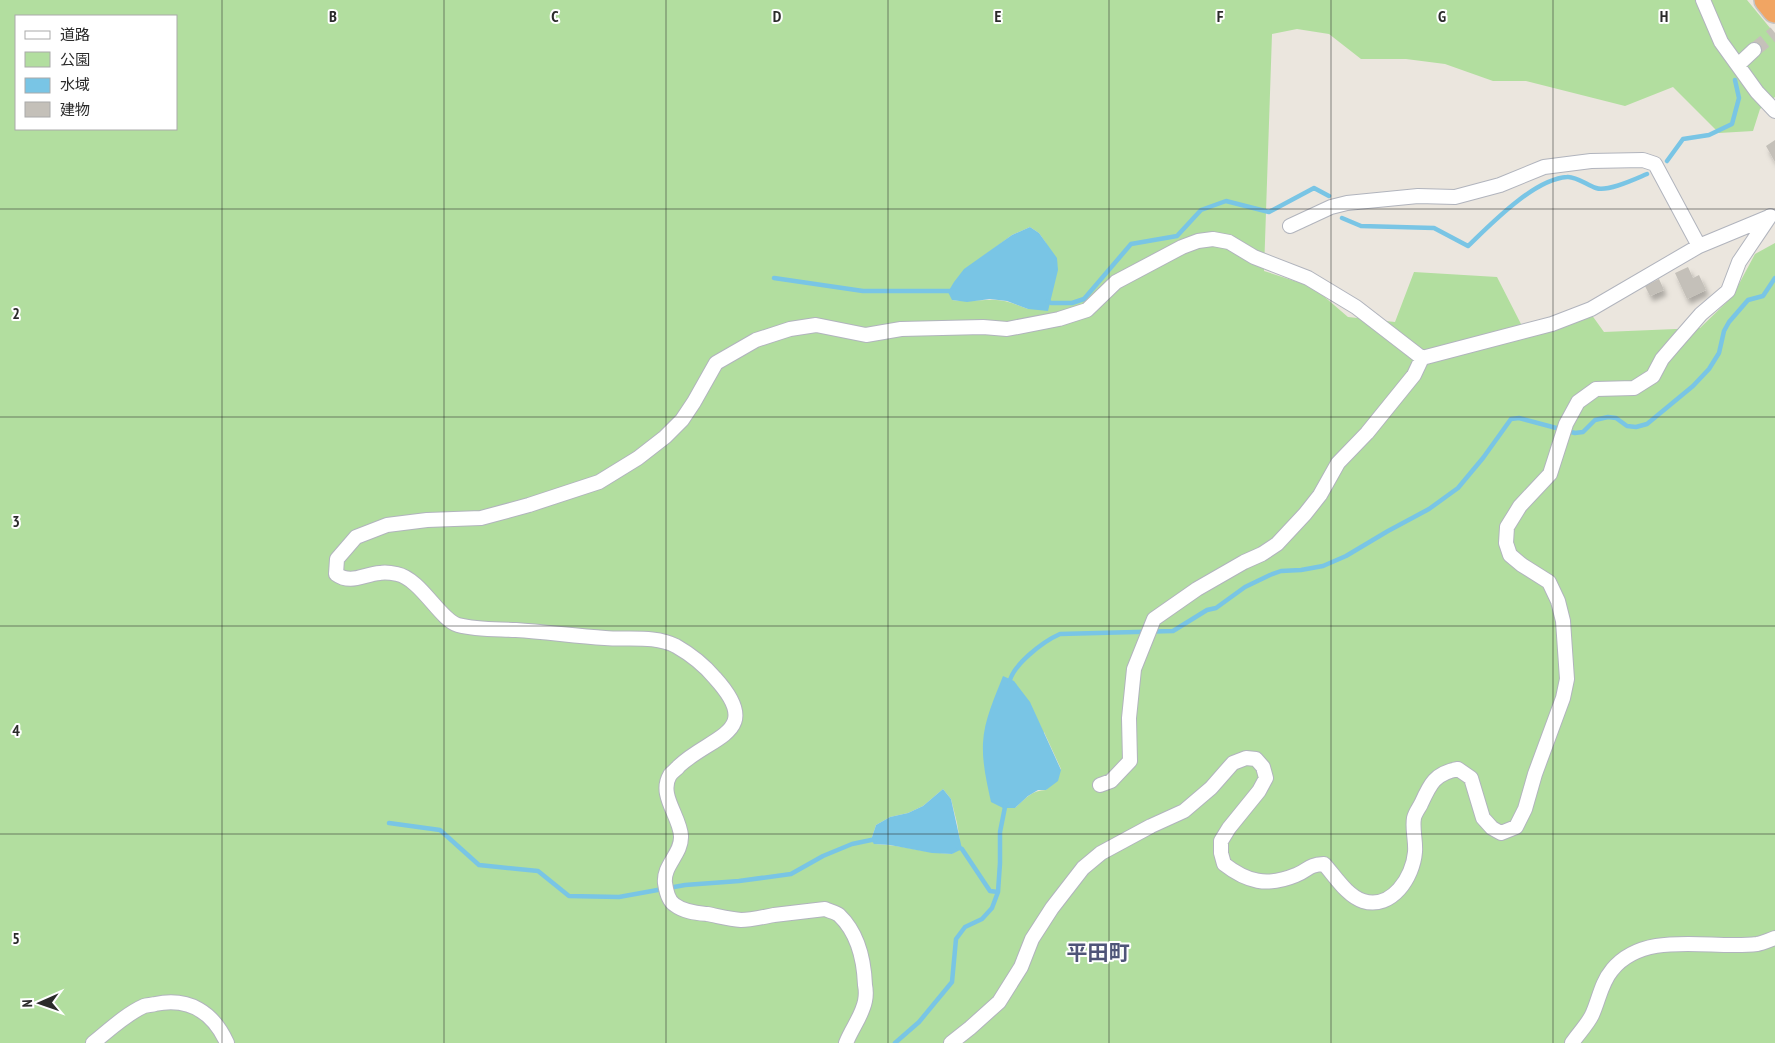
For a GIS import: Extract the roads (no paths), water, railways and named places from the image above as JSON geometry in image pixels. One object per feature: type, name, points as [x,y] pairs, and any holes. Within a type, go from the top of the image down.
[{"type":"highway","points":[[1767,0],[1775,10]]},
{"type":"street","points":[[1703,0],[1721,42],[1757,92],[1775,111]]},
{"type":"street","points":[[1738,65],[1754,50]]},
{"type":"street","points":[[1290,226],[1331,207],[1347,203],[1418,196],[1455,196],[1500,184],[1544,167],[1591,161],[1643,160],[1655,164],[1699,246]]},
{"type":"street","points":[[1100,785],[1111,781],[1130,761],[1130,718],[1134,669],[1154,619],[1197,589],[1262,554],[1276,544],[1306,514],[1320,496],[1338,463],[1367,433],[1414,374],[1422,358],[1552,324],[1591,309],[1699,246],[1772,215]]},
{"type":"street","points":[[951,1043],[999,1002],[1021,967],[1032,939],[1052,908],[1083,868],[1101,853],[1184,811],[1211,788],[1234,762],[1246,758],[1256,759],[1263,767],[1266,778],[1260,791],[1229,828],[1222,841],[1221,853],[1224,864],[1248,880],[1272,883],[1297,875],[1312,865],[1324,864],[1352,894],[1364,901],[1376,902],[1397,893],[1407,880],[1416,854],[1414,817],[1427,790],[1436,778],[1445,771],[1458,769],[1471,778],[1483,818],[1492,828],[1500,833],[1516,827],[1525,809],[1535,774],[1563,698],[1566,679],[1563,621],[1558,600],[1549,582],[1510,555],[1506,543],[1507,527],[1520,506],[1550,474],[1566,424],[1578,402],[1596,389],[1634,388],[1653,376],[1662,359],[1701,314],[1728,291],[1739,262],[1772,215]]},
{"type":"street","points":[[846,1043],[860,1019],[866,999],[865,981],[863,958],[858,944],[838,914],[824,909],[740,920],[690,912],[674,905],[669,899],[665,881],[666,872],[680,849],[681,834],[669,802],[667,788],[670,775],[697,752],[727,734],[735,723],[735,709],[726,691],[715,677],[694,658],[674,645],[648,639],[606,638],[517,630],[486,630],[455,625],[423,591],[400,575],[381,572],[354,579],[342,578],[336,574],[336,559],[356,537],[386,525],[427,520],[482,518],[600,482],[638,458],[665,437],[682,420],[716,363],[756,340],[790,329],[816,325],[866,335],[901,329],[983,327],[1007,330],[1041,323],[1087,310],[1116,282],[1182,247],[1198,241],[1213,239],[1229,242],[1254,258],[1308,278],[1356,307],[1422,358]]},
{"type":"street","points":[[1572,1043],[1591,1017],[1604,982],[1612,970],[1620,962],[1635,953],[1656,946],[1758,944],[1775,938]]},
{"type":"street","points":[[93,1043],[118,1022],[144,1006],[163,1002],[180,1002],[194,1006],[210,1017],[224,1035],[227,1043]]},
{"type":"water","points":[[1030,227],[1039,233],[1057,258],[1058,270],[1048,311],[1028,309],[1007,301],[990,299],[967,302],[952,300],[948,292],[964,269],[1012,235]]},
{"type":"water","points":[[1003,676],[1014,681],[1030,702],[1061,770],[1058,781],[1046,790],[1038,790],[1028,796],[1015,808],[1003,808],[991,802],[983,758],[985,726]]},
{"type":"water","points":[[943,789],[951,799],[962,849],[952,854],[932,853],[874,844],[871,840],[876,825],[890,817],[908,813],[923,806]]},
{"type":"waterway","points":[[1667,161],[1683,139],[1709,135],[1732,124],[1739,98],[1735,80]]},
{"type":"waterway","points":[[1342,218],[1361,226],[1434,228],[1468,246],[1527,194],[1554,180],[1570,177],[1601,189],[1622,184],[1647,174]]},
{"type":"waterway","points":[[1048,301],[1051,303],[1072,303],[1084,299],[1131,244],[1177,236],[1201,210],[1226,201],[1269,212],[1314,188],[1329,196]]},
{"type":"waterway","points":[[774,278],[863,291],[954,291]]},
{"type":"waterway","points":[[1009,685],[1015,670],[1021,662],[1045,642],[1060,634],[1173,631],[1207,610],[1216,608],[1245,587],[1270,575],[1281,571],[1323,566],[1346,556],[1429,509],[1458,488],[1483,458],[1511,419],[1519,418],[1575,433],[1583,432],[1595,420],[1608,417],[1616,418],[1627,426],[1636,427],[1647,424],[1693,386],[1709,369],[1719,353],[1724,331],[1729,322],[1748,300],[1763,296],[1775,278]]},
{"type":"waterway","points":[[895,1043],[919,1022],[952,982],[956,939],[965,927],[982,919],[992,908],[998,892],[1000,832],[1006,802]]},
{"type":"waterway","points":[[389,823],[440,830],[479,865],[538,871],[569,896],[619,897],[685,885],[739,881],[791,874],[823,856],[852,844],[876,839]]},
{"type":"waterway","points":[[958,847],[962,849],[990,891],[998,892]]},
{"type":"tunnel","points":[[1754,50],[1775,33]]},
{"type":"district","name":"平田町","points":[[1098,953]]}]
